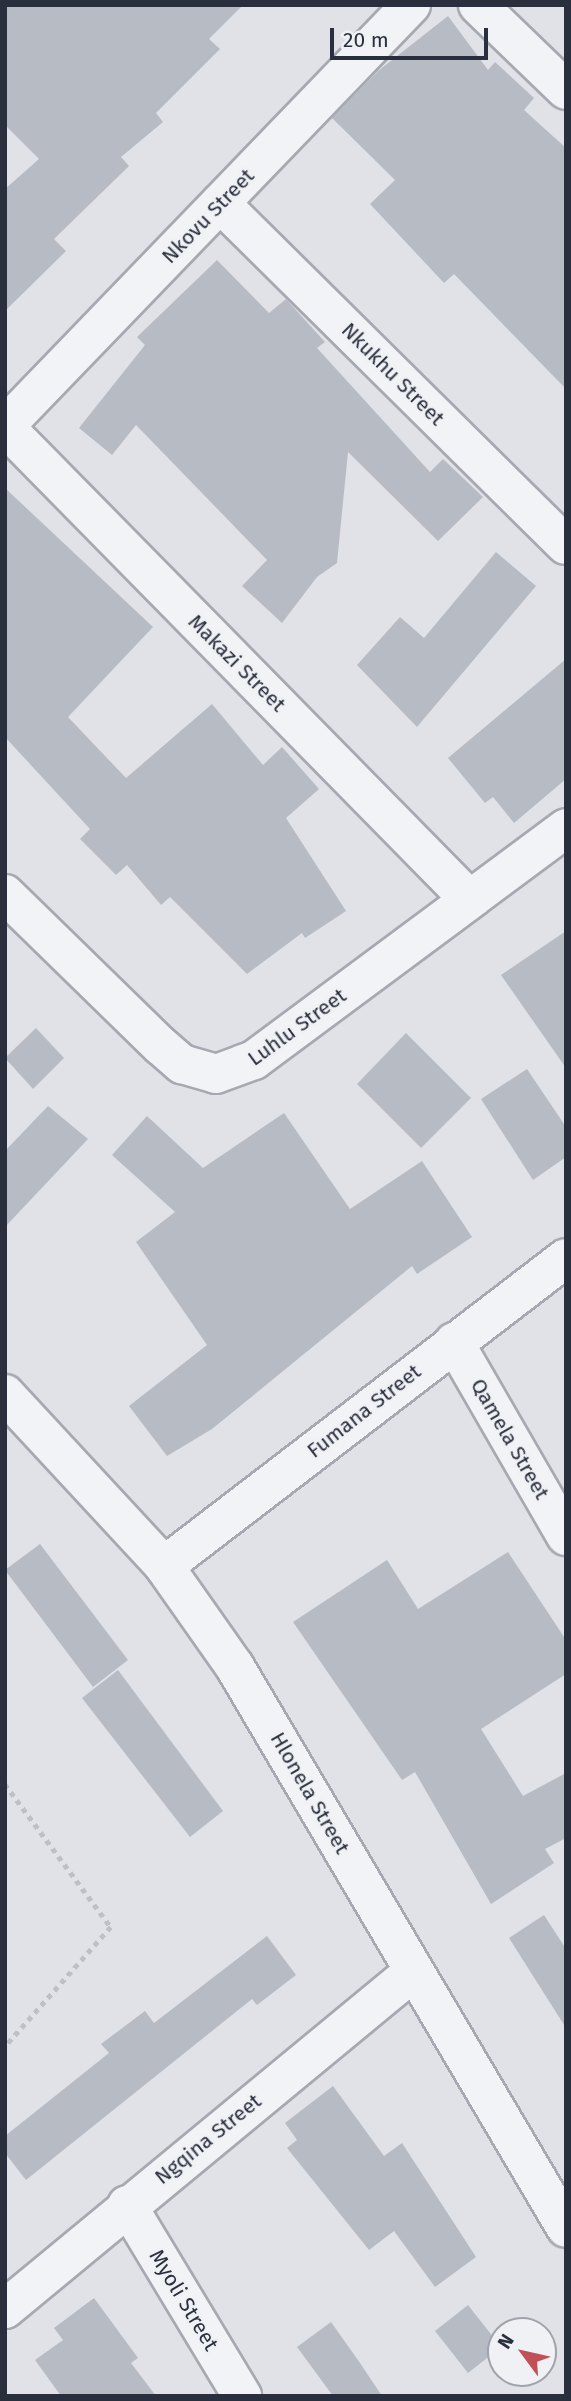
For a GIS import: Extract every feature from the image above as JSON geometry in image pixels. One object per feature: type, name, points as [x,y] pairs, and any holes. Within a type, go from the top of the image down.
[{"type":"street","name":"Nkovu Street","points":[[5,427],[411,5]]},
{"type":"street","points":[[478,5],[566,90]]},
{"type":"street","name":"Nkukhu Street","points":[[220,204],[566,545]]},
{"type":"street","name":"Makazi Street","points":[[5,427],[469,899]]},
{"type":"street","name":"Luhlu Street","points":[[5,894],[182,1064],[216,1074],[254,1060],[566,828]]},
{"type":"street","name":"Fumana Street","points":[[164,1566],[566,1258]]},
{"type":"street","name":"Qamela Street","points":[[454,1342],[566,1536]]},
{"type":"street","name":"Hlonela Street","points":[[5,1394],[164,1566],[235,1667],[566,2228]]},
{"type":"street","name":"Ngqina Street","points":[[5,2309],[127,2205],[413,1972]]},
{"type":"street","name":"Myoli Street","points":[[127,2205],[242,2396]]},
{"type":"path","points":[[5,1784],[111,1927],[5,2047]]},
{"type":"building","points":[[5,5],[243,5],[209,39],[220,49],[156,113],[163,122],[121,157],[129,166],[54,239],[66,251],[5,311],[5,189],[39,159],[5,125]]},
{"type":"building","points":[[448,16],[488,70],[495,62],[534,98],[524,110],[566,148],[566,389],[454,274],[444,283],[370,204],[395,180],[332,118],[378,71]]},
{"type":"building","points":[[217,260],[269,313],[286,299],[325,342],[317,348],[430,472],[443,459],[483,497],[438,541],[348,452],[337,563],[317,577],[282,623],[242,586],[267,560],[136,425],[112,455],[79,428],[145,345],[137,337]]},
{"type":"building","points":[[5,488],[153,627],[68,717],[126,778],[212,704],[263,765],[282,747],[319,789],[286,818],[346,911],[305,938],[302,933],[247,974],[170,897],[161,905],[127,865],[116,875],[80,839],[90,829],[5,737]]},
{"type":"building","points":[[496,552],[536,586],[417,727],[357,665],[400,617],[424,638]]},
{"type":"building","points":[[566,659],[566,779],[514,823],[493,797],[485,803],[448,758]]},
{"type":"building","points":[[566,931],[566,1068],[501,975]]},
{"type":"building","points":[[36,1028],[64,1058],[33,1089],[5,1058]]},
{"type":"building","points":[[406,1033],[471,1098],[421,1148],[357,1084]]},
{"type":"building","points":[[527,1069],[566,1127],[566,1157],[533,1180],[481,1099]]},
{"type":"building","points":[[48,1106],[88,1139],[5,1227],[5,1151]]},
{"type":"building","points":[[284,1113],[350,1209],[422,1161],[472,1237],[417,1274],[412,1266],[212,1429],[167,1456],[129,1406],[207,1345],[136,1242],[175,1212],[112,1155],[147,1116],[203,1168]]},
{"type":"building","points":[[40,1544],[128,1660],[93,1687],[5,1570]]},
{"type":"building","points":[[508,1552],[566,1640],[566,1674],[481,1729],[523,1796],[566,1773],[566,1838],[545,1849],[554,1863],[491,1904],[415,1772],[402,1780],[293,1622],[387,1560],[418,1609]]},
{"type":"building","points":[[118,1670],[223,1811],[190,1837],[82,1698]]},
{"type":"building","points":[[544,1915],[566,1949],[566,2028],[509,1938]]},
{"type":"building","points":[[267,1936],[296,1975],[257,2005],[252,1999],[26,2180],[5,2153],[5,2136],[109,2053],[101,2044],[145,2011],[154,2023]]},
{"type":"building","points":[[333,2086],[384,2156],[402,2143],[476,2257],[435,2287],[394,2231],[369,2250],[287,2148],[297,2140],[285,2123]]},
{"type":"building","points":[[94,2298],[138,2358],[131,2363],[156,2396],[61,2396],[35,2360],[63,2340],[54,2328]]},
{"type":"building","points":[[468,2305],[487,2329],[487,2358],[468,2373],[435,2331]]},
{"type":"building","points":[[331,2322],[382,2396],[333,2396],[297,2347]]}]
